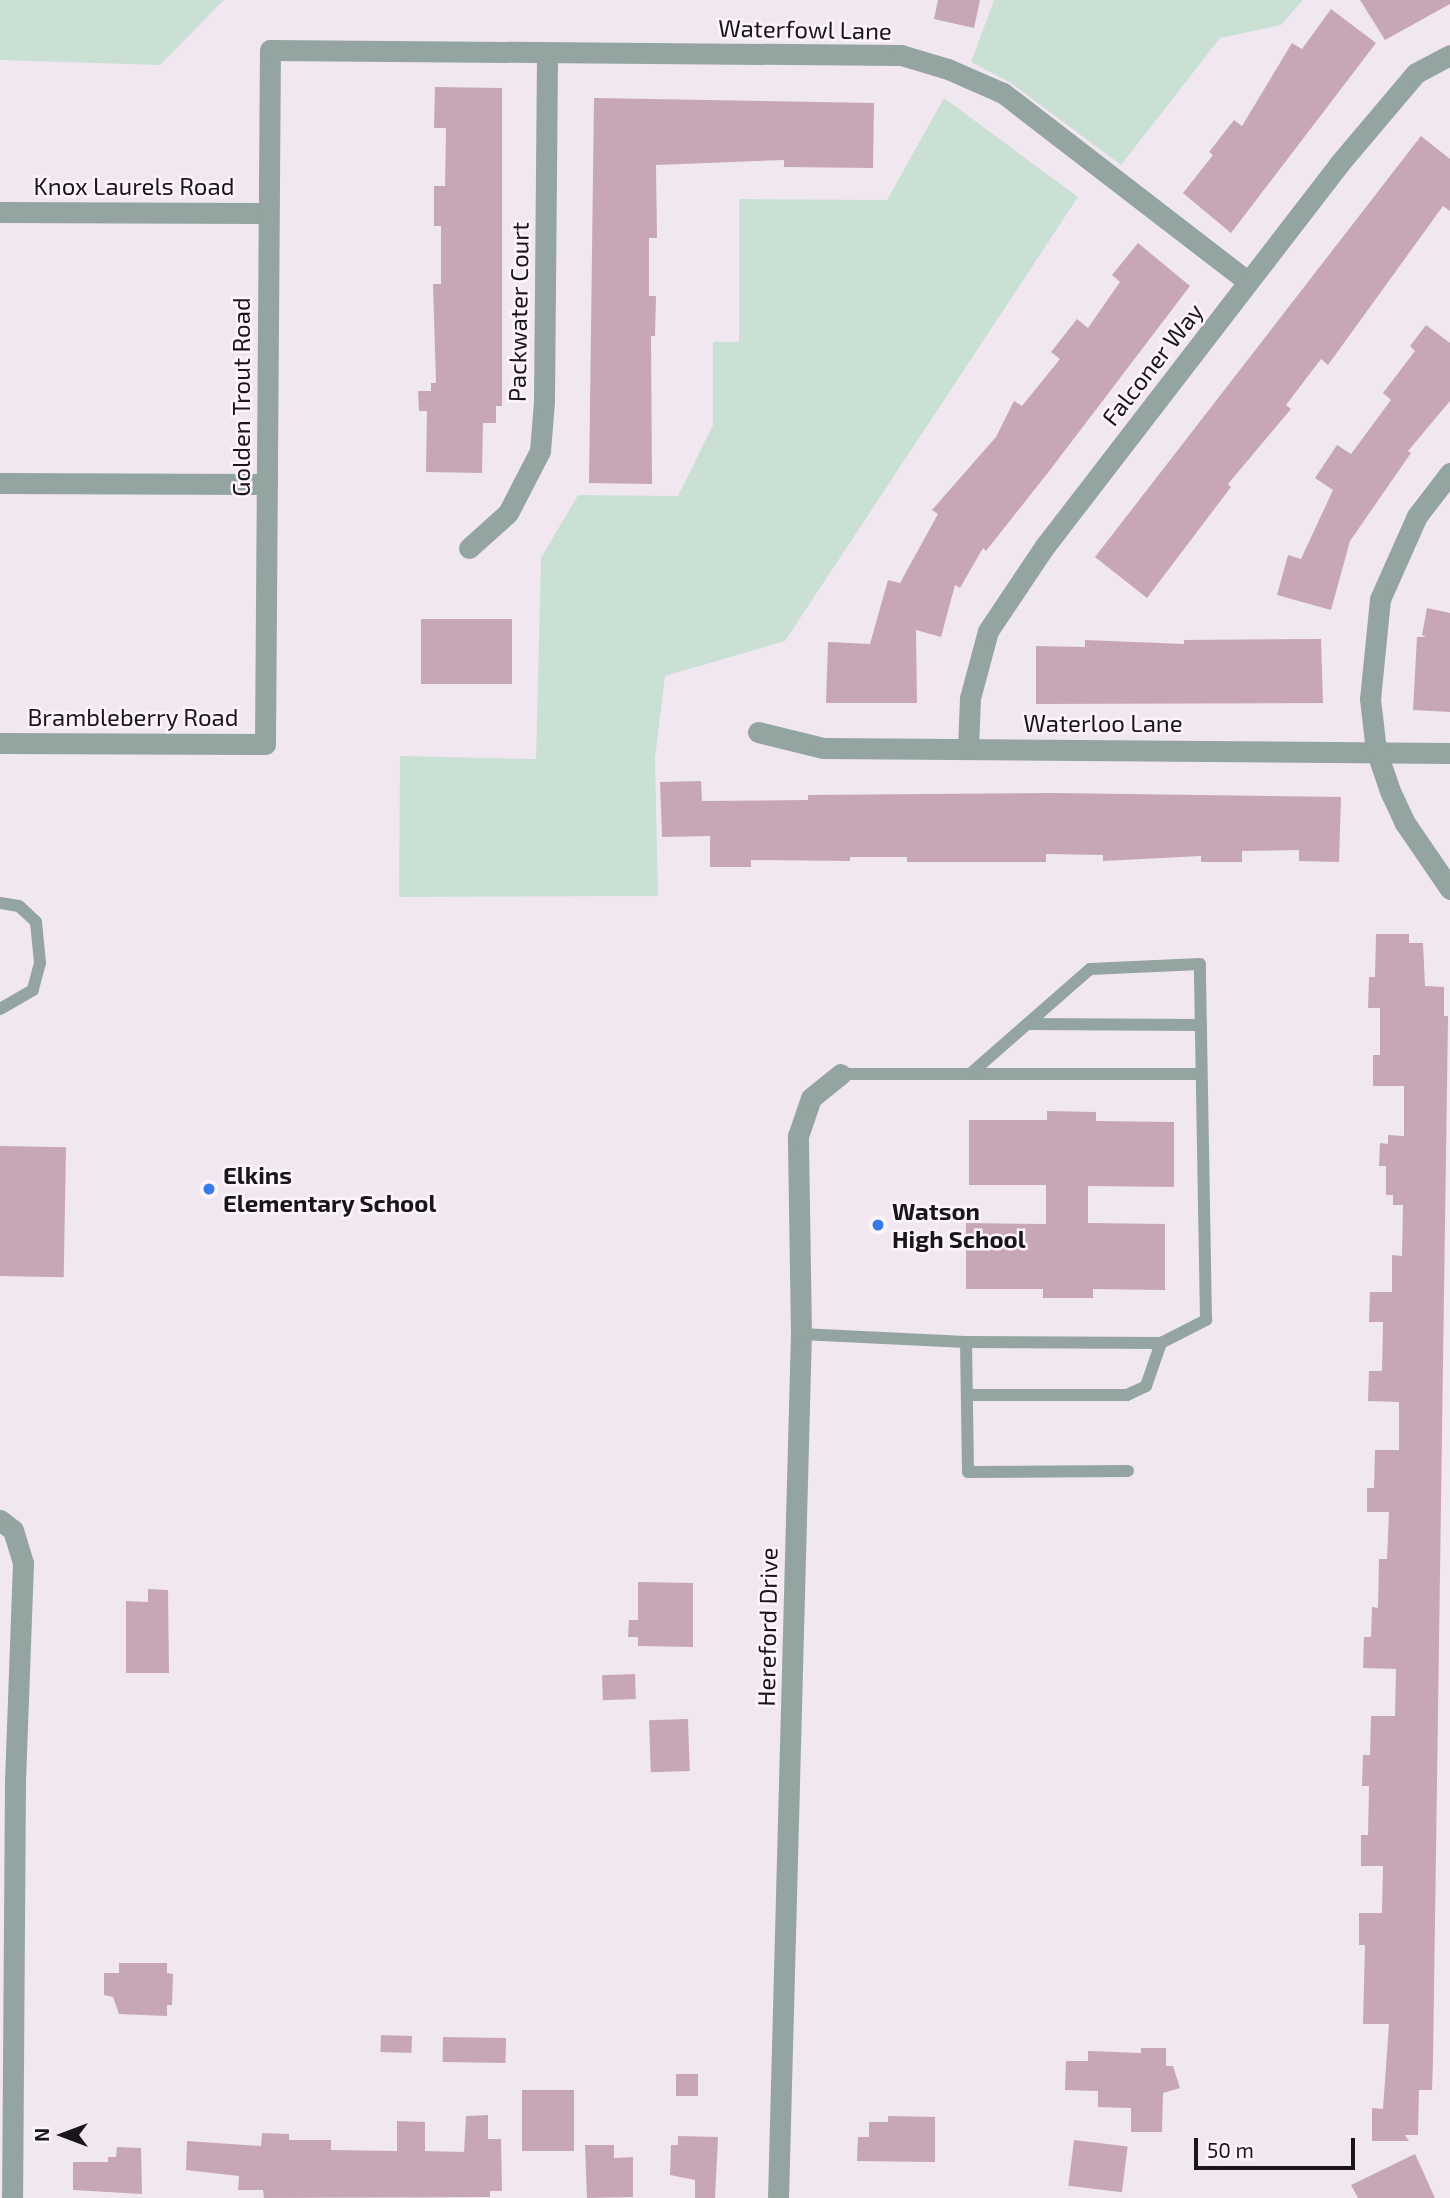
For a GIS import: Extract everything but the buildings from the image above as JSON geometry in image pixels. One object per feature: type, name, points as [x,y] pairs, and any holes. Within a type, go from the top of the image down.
[{"type":"street","name":"Waterfowl Lane","points":[[270,50],[901,55],[948,69],[1003,93],[1248,282]]},
{"type":"street","name":"Golden Trout Road","points":[[265,744],[270,50]]},
{"type":"street","name":"Packwater Court","points":[[469,548],[508,513],[540,451],[544,401],[547,52]]},
{"type":"street","name":"Falconer Way","points":[[968,748],[970,698],[988,631],[1045,546],[1248,282],[1416,73],[1450,55]]},
{"type":"street","name":"Knox Laurels Road","points":[[0,212],[268,213]]},
{"type":"street","points":[[1450,473],[1417,516],[1380,599],[1370,699],[1376,750],[1405,823],[1450,889]]},
{"type":"street","points":[[0,483],[267,484]]},
{"type":"street","name":"Waterloo Lane","points":[[758,732],[823,748],[1376,750],[1450,753]]},
{"type":"street","name":"Brambleberry Road","points":[[0,743],[265,744]]},
{"type":"street","name":"Hereford Drive","points":[[778,2198],[800,1334],[798,1136],[811,1098],[841,1074]]},
{"type":"street","points":[[6,1525],[23,1563],[23,1598],[8,1781],[12,2198]]},
{"type":"lane","points":[[0,904],[19,906],[36,922],[40,963],[33,990],[0,1009]]},
{"type":"lane","points":[[800,1334],[966,1342],[1161,1343],[1206,1320],[1200,964],[1090,969],[970,1074]]},
{"type":"lane","points":[[1028,1024],[1201,1025]]},
{"type":"lane","points":[[841,1074],[1201,1074]]},
{"type":"lane","points":[[966,1342],[968,1472],[1128,1471]]},
{"type":"lane","points":[[967,1395],[1127,1395],[1146,1386],[1161,1343]]},
{"type":"green space","points":[[0,0],[224,0],[160,65],[0,60]]},
{"type":"green space","points":[[994,0],[1303,0],[1281,25],[1220,38],[1121,165],[1011,83],[971,62]]},
{"type":"green space","points":[[944,98],[1078,197],[785,641],[665,676],[655,759],[658,896],[399,897],[400,756],[536,759],[541,558],[578,495],[678,496],[713,425],[713,342],[739,342],[739,199],[887,200]]},
{"type":"place","name":"Elkins Elementary School","points":[[209,1189]]},
{"type":"place","name":"Watson High School","points":[[878,1225]]}]
